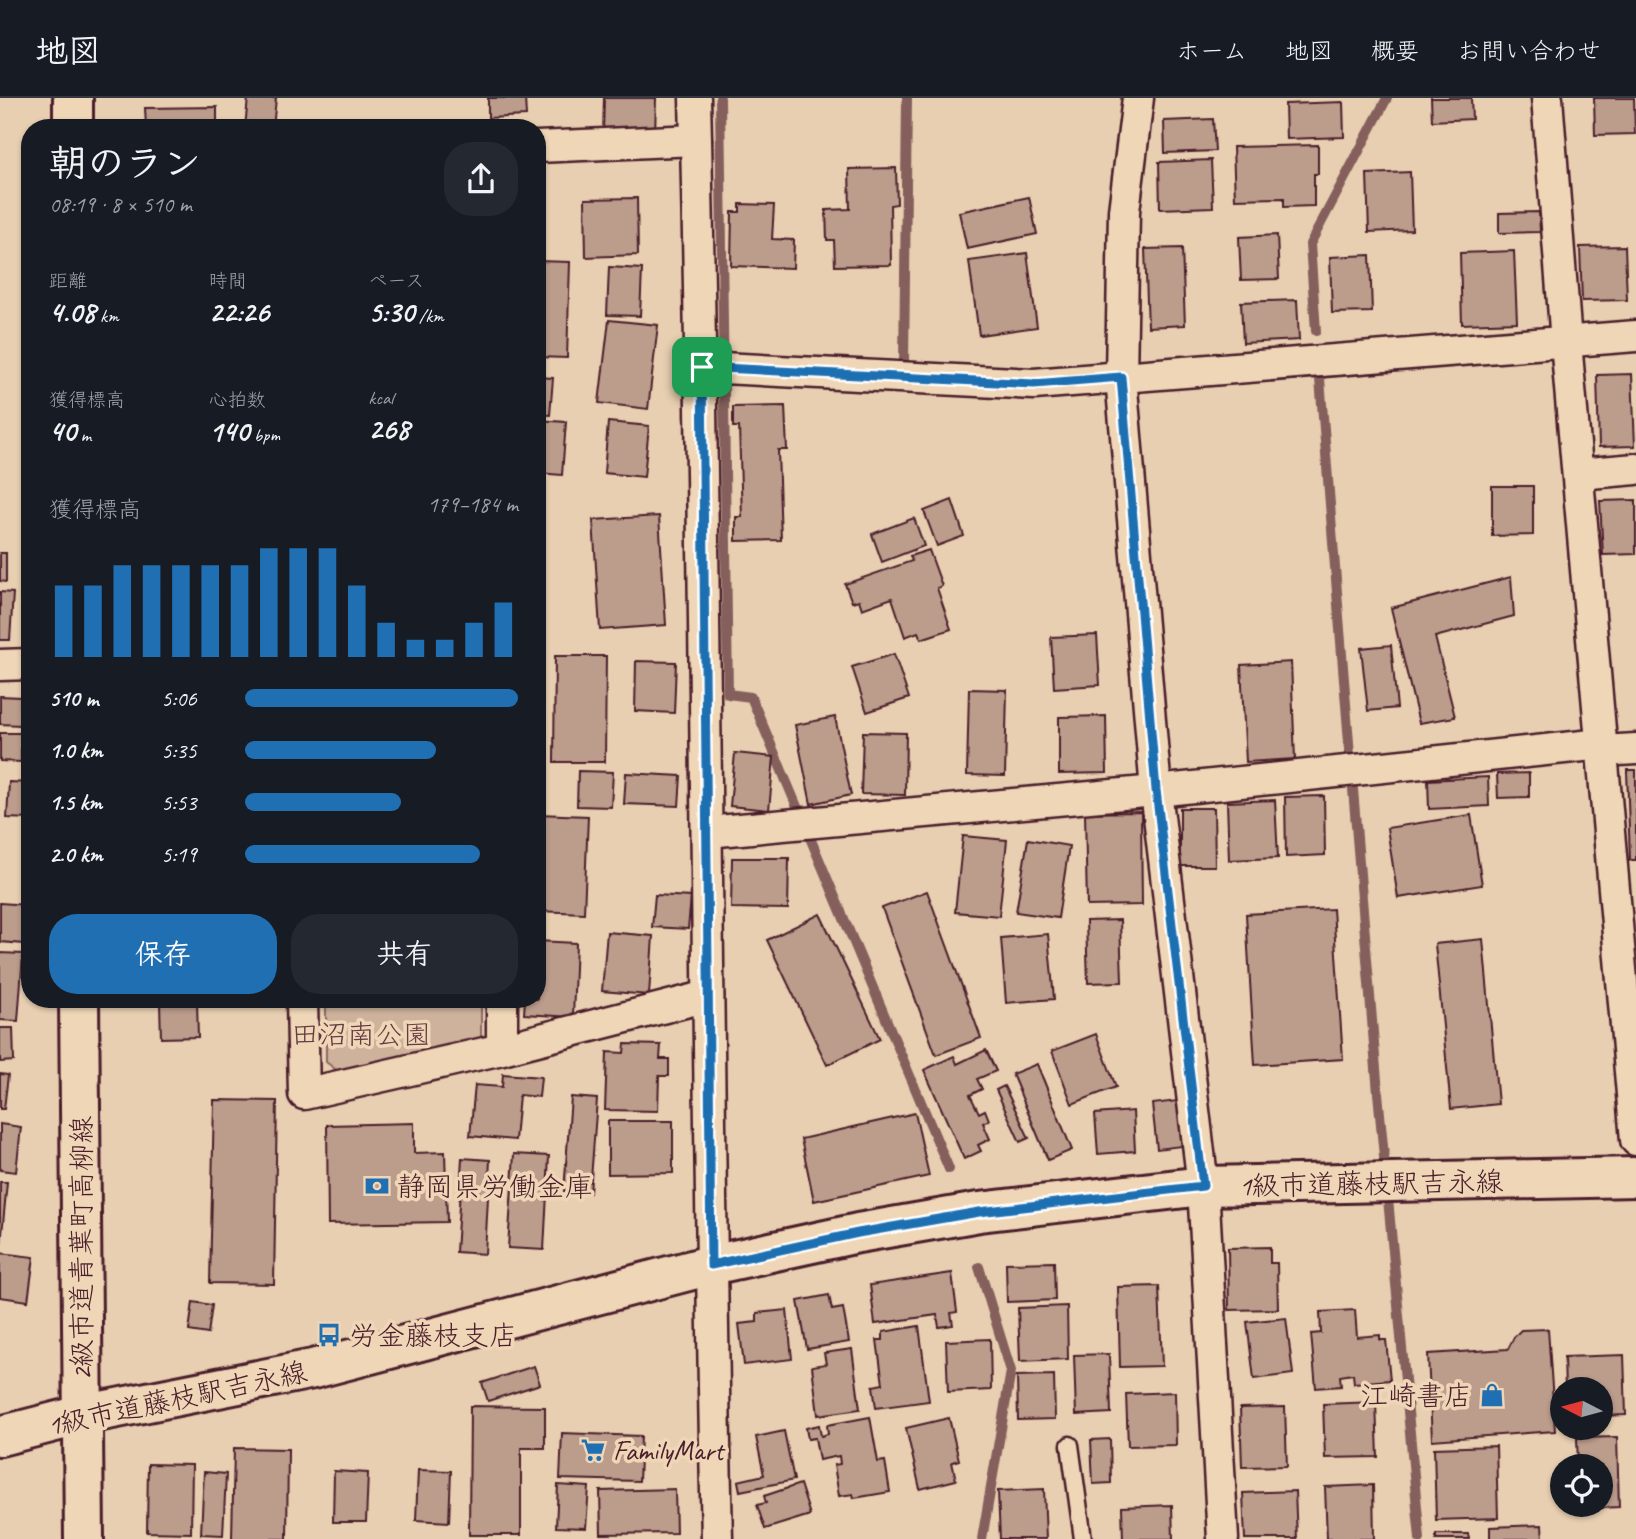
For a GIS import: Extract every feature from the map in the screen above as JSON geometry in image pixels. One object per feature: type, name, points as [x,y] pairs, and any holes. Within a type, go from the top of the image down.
[{"type":"street","points":[[73,98],[74,119]]},
{"type":"street","points":[[695,98],[702,367],[711,1265],[717,1539]]},
{"type":"street","points":[[1138,98],[1124,211],[1121,377],[1156,790],[1203,1186],[1223,1539]]},
{"type":"street","points":[[1547,98],[1636,1140]]},
{"type":"street","points":[[546,148],[696,141]]},
{"type":"street","points":[[702,367],[1034,384],[1636,336]]},
{"type":"street","points":[[1578,474],[1636,469]]},
{"type":"street","points":[[0,665],[21,664]]},
{"type":"street","points":[[706,832],[1602,747],[1636,749]]},
{"type":"street","points":[[302,1008],[304,1094],[502,1049],[708,996]]},
{"type":"street","name":"2級市道青葉町高柳線","points":[[79,1008],[84,1539]]},
{"type":"street","points":[[502,1008],[502,1049]]},
{"type":"street","name":"1級市道藤枝駅吉永線","points":[[0,1436],[82,1415],[313,1369],[711,1265],[858,1233],[979,1212],[1203,1186],[1636,1177]]},
{"type":"lane","points":[[1070,1445],[1083,1539]]},
{"type":"green space","name":"田沼南公園","points":[[326,1008],[481,1008],[481,1038],[343,1075],[326,1062]]},
{"type":"building","points":[[248,98],[276,98],[274,119],[246,119]]},
{"type":"building","points":[[488,98],[525,98],[526,116],[488,118]]},
{"type":"building","points":[[604,98],[656,98],[655,135],[603,133]]},
{"type":"building","points":[[1431,98],[1471,98],[1472,119],[1432,121]]},
{"type":"building","points":[[1594,98],[1634,98],[1635,134],[1595,135]]},
{"type":"building","points":[[1343,102],[1344,137],[1286,139],[1285,104]]},
{"type":"building","points":[[217,107],[217,119],[146,119],[145,108]]},
{"type":"building","points":[[1213,119],[1215,151],[1165,153],[1164,121]]},
{"type":"building","points":[[1318,145],[1314,206],[1284,207],[1284,198],[1235,199],[1233,147]]},
{"type":"building","points":[[1211,160],[1213,207],[1160,209],[1159,162]]},
{"type":"building","points":[[896,168],[897,204],[890,205],[891,265],[835,266],[834,240],[827,240],[826,210],[850,209],[849,169]]},
{"type":"building","points":[[1410,172],[1412,230],[1369,232],[1367,174]]},
{"type":"building","points":[[1029,197],[1037,234],[967,249],[959,212]]},
{"type":"building","points":[[637,198],[638,255],[586,257],[585,199]]},
{"type":"building","points":[[740,204],[774,205],[772,239],[794,240],[793,268],[731,266],[732,212],[740,212]]},
{"type":"building","points":[[1539,212],[1540,232],[1499,233],[1499,213]]},
{"type":"building","points":[[1277,235],[1279,279],[1241,280],[1239,237]]},
{"type":"building","points":[[1625,246],[1627,300],[1582,301],[1580,247]]},
{"type":"building","points":[[1182,248],[1185,325],[1148,327],[1145,249]]},
{"type":"building","points":[[1514,251],[1517,322],[1462,324],[1460,253]]},
{"type":"building","points":[[1027,253],[1037,327],[979,335],[969,261]]},
{"type":"building","points":[[1370,255],[1372,312],[1332,313],[1330,257]]},
{"type":"building","points":[[546,261],[570,262],[567,358],[546,357]]},
{"type":"building","points":[[609,267],[642,269],[640,316],[607,315]]},
{"type":"building","points":[[1297,300],[1299,340],[1243,343],[1241,302]]},
{"type":"building","points":[[609,320],[658,325],[648,409],[599,403]]},
{"type":"building","points":[[1632,374],[1635,446],[1599,447],[1597,375]]},
{"type":"building","points":[[546,378],[553,378],[550,415],[546,415]]},
{"type":"building","points":[[785,406],[787,450],[778,450],[781,540],[736,541],[736,517],[742,517],[739,427],[733,427],[733,407]]},
{"type":"building","points":[[546,421],[566,422],[562,475],[546,474]]},
{"type":"building","points":[[608,422],[649,426],[644,477],[604,473]]},
{"type":"building","points":[[1492,486],[1533,486],[1533,535],[1492,536]]},
{"type":"building","points":[[952,500],[964,536],[937,546],[924,511]]},
{"type":"building","points":[[1636,500],[1636,554],[1603,555],[1600,501]]},
{"type":"building","points":[[659,516],[666,625],[600,630],[593,520]]},
{"type":"building","points":[[914,518],[924,546],[882,562],[872,534]]},
{"type":"building","points":[[929,550],[942,586],[937,588],[951,629],[921,639],[918,632],[905,637],[892,598],[862,609],[859,600],[852,602],[845,584],[912,561],[910,556]]},
{"type":"building","points":[[0,553],[6,553],[6,582],[0,581]]},
{"type":"building","points":[[1511,577],[1514,616],[1435,637],[1455,717],[1419,723],[1391,608]]},
{"type":"building","points":[[0,592],[13,593],[10,640],[0,640]]},
{"type":"building","points":[[1097,635],[1100,685],[1054,688],[1051,637]]},
{"type":"building","points":[[1391,645],[1397,708],[1368,711],[1361,648]]},
{"type":"building","points":[[894,654],[909,698],[867,712],[852,667]]},
{"type":"building","points":[[555,656],[606,656],[605,762],[554,762]]},
{"type":"building","points":[[636,661],[676,662],[674,713],[635,711]]},
{"type":"building","points":[[1291,662],[1295,759],[1246,762],[1241,665]]},
{"type":"building","points":[[969,689],[1007,690],[1005,776],[967,775]]},
{"type":"building","points":[[0,696],[21,697],[20,725],[0,724]]},
{"type":"building","points":[[1106,716],[1107,773],[1059,774],[1059,717]]},
{"type":"building","points":[[835,717],[851,795],[811,804],[795,725]]},
{"type":"building","points":[[863,732],[906,733],[905,795],[861,794]]},
{"type":"building","points":[[0,733],[21,733],[21,762],[0,761]]},
{"type":"building","points":[[735,753],[774,757],[769,810],[730,806]]},
{"type":"building","points":[[1627,770],[1636,770],[1636,860],[1630,860]]},
{"type":"building","points":[[578,771],[613,772],[611,807],[577,806]]},
{"type":"building","points":[[626,773],[681,776],[679,806],[624,804]]},
{"type":"building","points":[[1529,773],[1529,797],[1498,798],[1497,774]]},
{"type":"building","points":[[1488,777],[1489,806],[1429,809],[1428,780]]},
{"type":"building","points":[[9,782],[21,783],[21,819],[7,818]]},
{"type":"building","points":[[1324,796],[1325,855],[1286,857],[1285,797]]},
{"type":"building","points":[[1275,800],[1278,858],[1229,860],[1227,802]]},
{"type":"building","points":[[1180,808],[1214,808],[1215,866],[1180,866]]},
{"type":"building","points":[[1141,812],[1142,905],[1087,906],[1085,813]]},
{"type":"building","points":[[546,814],[588,816],[584,913],[546,911]]},
{"type":"building","points":[[1471,815],[1482,885],[1398,898],[1387,828]]},
{"type":"building","points":[[963,836],[1007,840],[999,916],[955,912]]},
{"type":"building","points":[[1028,839],[1069,846],[1058,918],[1016,912]]},
{"type":"building","points":[[732,858],[789,858],[788,909],[731,908]]},
{"type":"building","points":[[927,891],[981,1038],[936,1055],[882,908]]},
{"type":"building","points":[[655,895],[691,897],[688,929],[652,927]]},
{"type":"building","points":[[0,903],[21,905],[21,944],[0,942]]},
{"type":"building","points":[[1333,909],[1343,1059],[1255,1065],[1246,914]]},
{"type":"building","points":[[820,914],[880,1039],[827,1065],[767,940]]},
{"type":"building","points":[[1120,920],[1122,982],[1088,983],[1086,921]]},
{"type":"building","points":[[607,932],[653,936],[649,995],[602,991]]},
{"type":"building","points":[[1048,934],[1054,999],[1006,1003],[1001,938]]},
{"type":"building","points":[[1483,939],[1498,1104],[1451,1109],[1435,944]]},
{"type":"building","points":[[546,941],[576,943],[573,1017],[524,1014],[524,1008],[546,1008]]},
{"type":"building","points":[[0,953],[21,954],[18,1021],[0,1020]]},
{"type":"building","points":[[160,1008],[197,1008],[198,1037],[161,1038]]},
{"type":"building","points":[[0,1028],[13,1028],[14,1061],[0,1062]]},
{"type":"building","points":[[1096,1034],[1116,1087],[1072,1104],[1052,1051]]},
{"type":"building","points":[[625,1044],[661,1045],[660,1059],[669,1059],[669,1076],[659,1076],[658,1111],[605,1110],[607,1052],[624,1053]]},
{"type":"building","points":[[986,1050],[996,1071],[977,1079],[982,1089],[970,1095],[979,1113],[985,1110],[989,1120],[983,1123],[990,1139],[978,1145],[981,1151],[964,1159],[924,1070],[954,1056],[957,1064]]},
{"type":"building","points":[[1037,1064],[1072,1150],[1048,1160],[1012,1074]]},
{"type":"building","points":[[0,1074],[8,1075],[4,1109],[0,1109]]},
{"type":"building","points":[[503,1074],[541,1077],[539,1097],[519,1095],[515,1140],[470,1136],[475,1085],[502,1087]]},
{"type":"building","points":[[1004,1086],[1029,1138],[1020,1142],[996,1090]]},
{"type":"building","points":[[571,1097],[597,1099],[590,1193],[564,1191]]},
{"type":"building","points":[[214,1100],[277,1101],[274,1284],[210,1283]]},
{"type":"building","points":[[1177,1101],[1182,1146],[1157,1149],[1152,1104]]},
{"type":"building","points":[[1133,1111],[1135,1151],[1098,1154],[1095,1114]]},
{"type":"building","points":[[915,1113],[929,1176],[814,1201],[801,1139]]},
{"type":"building","points":[[608,1121],[673,1121],[673,1173],[608,1174]]},
{"type":"building","points":[[414,1123],[414,1153],[445,1152],[447,1222],[328,1224],[327,1125]]},
{"type":"building","points":[[0,1124],[21,1127],[16,1172],[0,1170]]},
{"type":"building","points":[[514,1154],[549,1156],[544,1250],[508,1248]]},
{"type":"building","points":[[462,1158],[490,1160],[485,1254],[456,1252]]},
{"type":"building","points":[[0,1182],[7,1182],[1,1245],[0,1245]]},
{"type":"building","points":[[1270,1247],[1270,1263],[1277,1263],[1278,1309],[1229,1310],[1228,1248]]},
{"type":"building","points":[[0,1253],[34,1257],[28,1301],[0,1297]]},
{"type":"building","points":[[1054,1262],[1055,1300],[1007,1302],[1006,1263]]},
{"type":"building","points":[[952,1273],[957,1312],[951,1313],[953,1325],[939,1327],[937,1315],[875,1324],[870,1285]]},
{"type":"building","points":[[1159,1286],[1162,1366],[1120,1367],[1118,1287]]},
{"type":"building","points":[[829,1295],[832,1310],[843,1308],[849,1342],[807,1349],[798,1301]]},
{"type":"building","points":[[193,1302],[212,1305],[208,1334],[189,1331]]},
{"type":"building","points":[[1067,1306],[1068,1359],[1020,1361],[1018,1308]]},
{"type":"building","points":[[787,1310],[792,1359],[744,1365],[739,1324],[757,1322],[757,1313]]},
{"type":"building","points":[[1355,1310],[1357,1337],[1380,1335],[1380,1340],[1386,1340],[1390,1380],[1354,1383],[1353,1374],[1340,1376],[1341,1386],[1316,1388],[1311,1334],[1321,1333],[1320,1312]]},
{"type":"building","points":[[1286,1318],[1293,1374],[1254,1379],[1247,1322]]},
{"type":"building","points":[[919,1326],[929,1401],[876,1408],[873,1386],[883,1384],[877,1340],[883,1340],[883,1332]]},
{"type":"building","points":[[1548,1329],[1551,1377],[1550,1431],[1432,1440],[1428,1354],[1508,1349],[1521,1330]]},
{"type":"building","points":[[990,1339],[991,1390],[948,1392],[946,1341]]},
{"type":"building","points":[[852,1349],[860,1409],[818,1415],[812,1366],[826,1364],[824,1353]]},
{"type":"building","points":[[1109,1354],[1111,1413],[1076,1415],[1074,1355]]},
{"type":"building","points":[[1624,1355],[1626,1415],[1614,1415],[1614,1377],[1565,1377],[1564,1357]]},
{"type":"building","points":[[534,1366],[540,1384],[488,1401],[482,1383]]},
{"type":"building","points":[[1054,1375],[1055,1419],[1018,1420],[1017,1376]]},
{"type":"building","points":[[1175,1392],[1176,1445],[1128,1446],[1126,1394]]},
{"type":"building","points":[[1376,1402],[1378,1457],[1325,1458],[1323,1404]]},
{"type":"building","points":[[470,1406],[545,1407],[545,1448],[521,1448],[521,1535],[469,1535]]},
{"type":"building","points":[[1285,1407],[1287,1466],[1242,1467],[1240,1408]]},
{"type":"building","points":[[870,1417],[878,1462],[885,1461],[890,1492],[854,1498],[853,1494],[839,1496],[834,1465],[840,1464],[839,1456],[819,1460],[815,1438],[808,1439],[806,1428],[819,1425],[821,1436],[828,1434],[827,1425]]},
{"type":"building","points":[[949,1418],[959,1460],[952,1462],[956,1480],[920,1489],[906,1428]]},
{"type":"building","points":[[784,1431],[794,1480],[740,1491],[738,1481],[764,1475],[756,1437]]},
{"type":"building","points":[[562,1433],[641,1436],[639,1481],[560,1479]]},
{"type":"building","points":[[1617,1437],[1619,1507],[1613,1507],[1613,1454],[1578,1454],[1577,1440],[1614,1440]]},
{"type":"building","points":[[1110,1439],[1111,1483],[1093,1484],[1091,1440]]},
{"type":"building","points":[[1496,1446],[1498,1518],[1436,1520],[1434,1448]]},
{"type":"building","points":[[234,1448],[288,1449],[287,1539],[232,1539]]},
{"type":"building","points":[[148,1464],[192,1465],[191,1533],[147,1532]]},
{"type":"building","points":[[418,1470],[451,1471],[449,1522],[416,1520]]},
{"type":"building","points":[[334,1471],[368,1473],[366,1522],[333,1522]]},
{"type":"building","points":[[204,1472],[226,1474],[223,1535],[201,1534]]},
{"type":"building","points":[[800,1484],[810,1515],[765,1529],[757,1505],[766,1503],[764,1496]]},
{"type":"building","points":[[558,1485],[589,1487],[586,1528],[556,1527]]},
{"type":"building","points":[[1373,1485],[1374,1539],[1327,1539],[1325,1487]]},
{"type":"building","points":[[675,1489],[676,1533],[601,1534],[600,1491]]},
{"type":"building","points":[[1044,1489],[1046,1539],[1000,1539],[998,1491]]},
{"type":"building","points":[[1295,1491],[1297,1539],[1245,1539],[1243,1493]]},
{"type":"building","points":[[1172,1505],[1173,1539],[1123,1539],[1122,1507]]},
{"type":"building","points":[[1542,1525],[1543,1539],[1490,1539],[1490,1527]]},
{"type":"building","points":[[1436,1534],[1468,1534],[1469,1539],[1436,1539]]},
{"type":"waterway","points":[[720,98],[728,694],[751,697],[949,1169]]},
{"type":"waterway","points":[[904,365],[907,98]]},
{"type":"waterway","points":[[1316,331],[1310,244],[1387,98]]},
{"type":"waterway","points":[[1320,379],[1350,755]]},
{"type":"waterway","points":[[1353,789],[1378,1093],[1420,1539]]},
{"type":"waterway","points":[[979,1267],[1011,1371],[982,1539]]},
{"type":"place","name":"静岡県労働金庫","points":[[377,1186]]},
{"type":"place","name":"労金藤枝支店","points":[[329,1335]]},
{"type":"place","name":"江崎書店","points":[[1492,1395]]},
{"type":"place","name":"FamilyMart","points":[[593,1450]]},
{"type":"route","points":[[702,367],[1034,384],[1121,377],[1156,790],[1203,1186],[997,1209],[858,1233],[711,1265],[702,367]]}]
